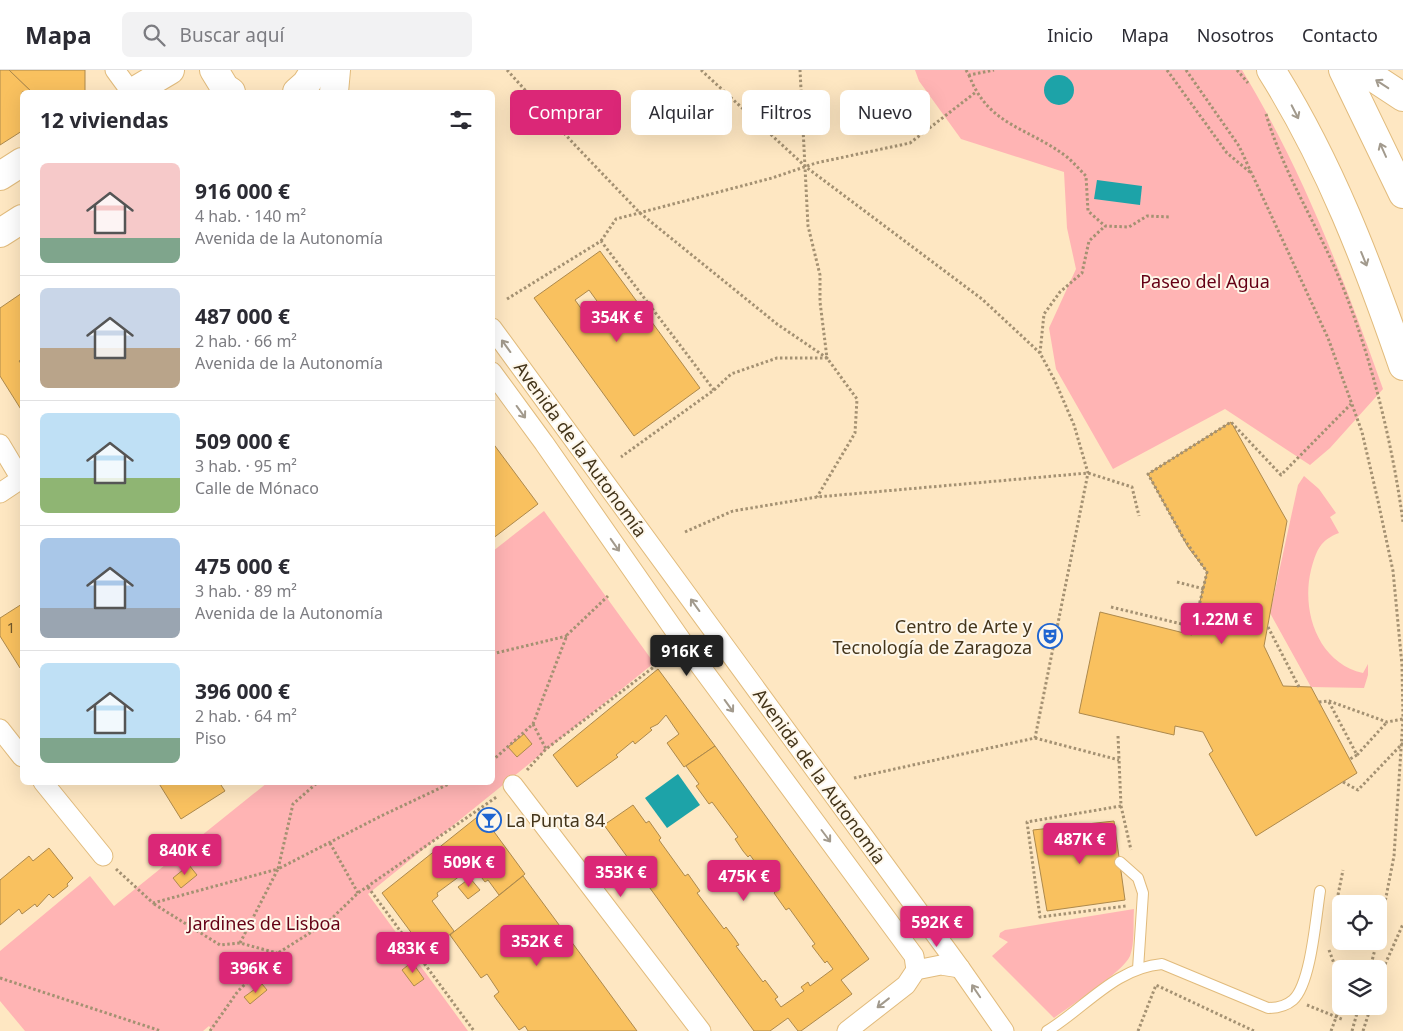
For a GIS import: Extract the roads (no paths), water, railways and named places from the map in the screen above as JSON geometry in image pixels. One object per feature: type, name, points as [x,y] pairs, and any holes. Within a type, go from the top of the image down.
[{"type":"main road","points":[[135,90],[170,70]]},
{"type":"main road","points":[[214,70],[229,90]]},
{"type":"main road","points":[[300,90],[315,70]]},
{"type":"main road","points":[[334,90],[336,70]]},
{"type":"main road","points":[[1270,70],[1288,97],[1329,178],[1374,285],[1403,366]]},
{"type":"main road","points":[[1343,70],[1403,194]]},
{"type":"main road","points":[[1362,70],[1403,97]]},
{"type":"main road","points":[[0,176],[20,163]]},
{"type":"main road","points":[[0,233],[20,219]]},
{"type":"street","points":[[115,70],[130,90]]},
{"type":"street","points":[[322,70],[329,90]]},
{"type":"street","name":"Avenida de la Autonomía","points":[[495,332],[960,968],[1004,1031]]},
{"type":"street","name":"Avenida de la Autonomía","points":[[495,376],[544,442],[684,644],[914,956],[916,970]]},
{"type":"street","points":[[0,444],[20,476]]},
{"type":"street","points":[[0,493],[20,479]]},
{"type":"street","points":[[0,729],[20,754]]},
{"type":"street","points":[[45,785],[103,856]]},
{"type":"street","points":[[513,785],[702,1031]]},
{"type":"street","points":[[847,1031],[906,985],[916,970],[941,965],[960,968]]},
{"type":"lane","points":[[1120,862],[1138,878],[1142,885],[1143,904],[1138,969]]},
{"type":"lane","points":[[1047,1031],[1121,977],[1138,969],[1162,964],[1268,1008],[1280,1007],[1293,1000],[1301,988],[1307,973],[1320,891]]},
{"type":"water","points":[[1059,75],[1070,79],[1074,90],[1070,101],[1059,105],[1048,101],[1044,90],[1048,79]]},
{"type":"water","points":[[1097,180],[1142,186],[1140,205],[1094,199]]},
{"type":"water","points":[[678,774],[700,805],[667,828],[645,798]]},
{"type":"place","name":"Centro de Arte y Tecnología de Zaragoza","points":[[1050,636]]},
{"type":"place","name":"La Punta 84","points":[[489,820]]},
{"type":"park label","name":"Paseo del Agua","points":[[1205,281]]},
{"type":"park label","name":"Jardines de Lisboa","points":[[264,923]]}]
